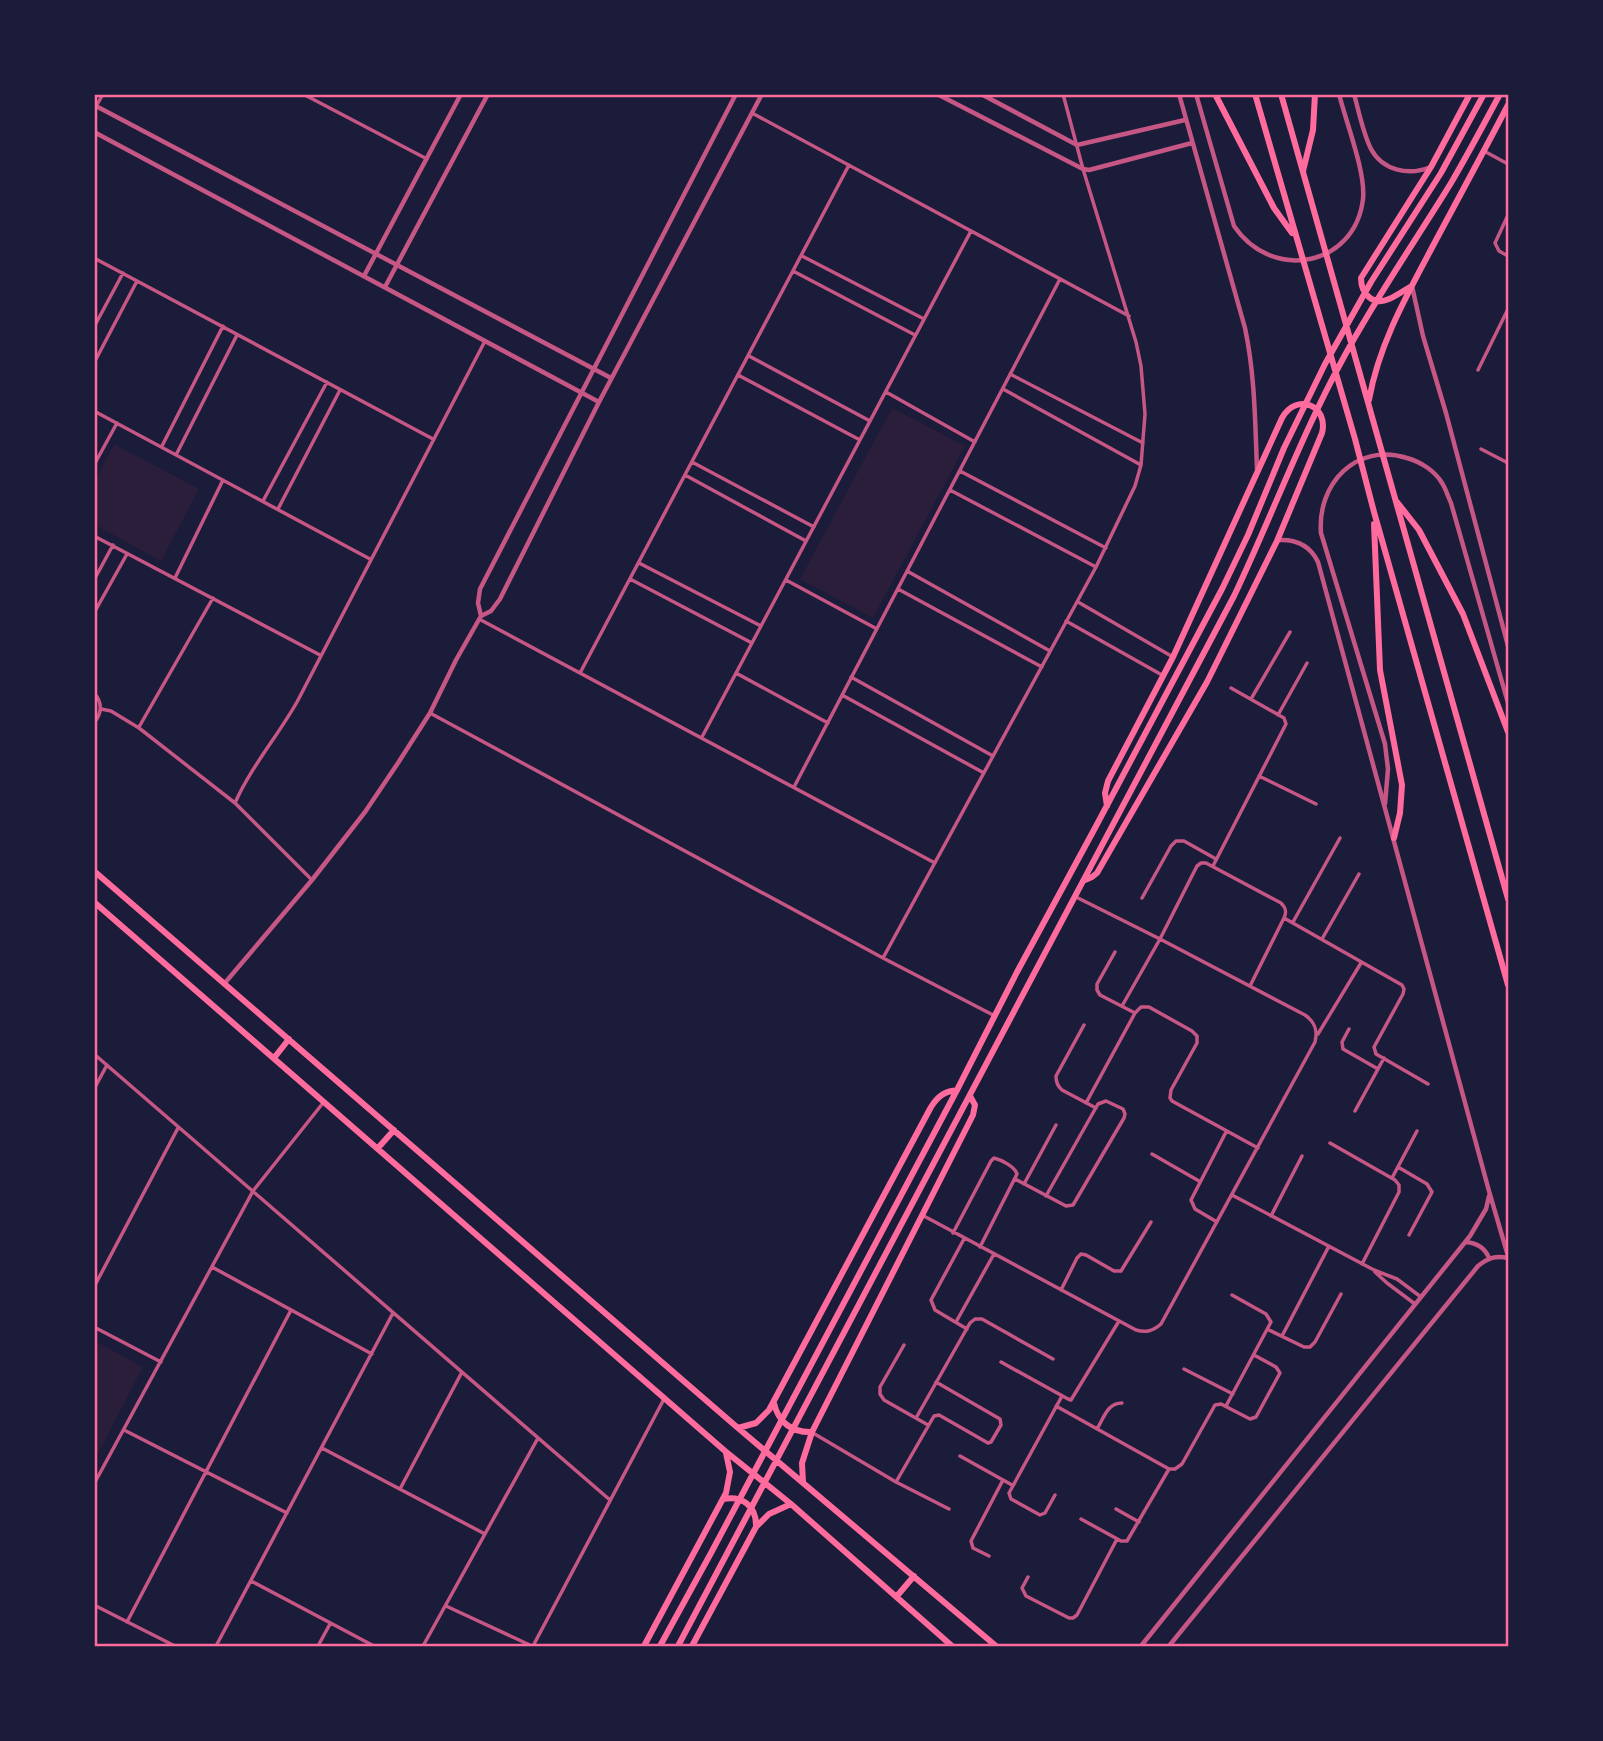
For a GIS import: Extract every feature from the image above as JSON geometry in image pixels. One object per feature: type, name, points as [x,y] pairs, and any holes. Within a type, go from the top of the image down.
[{"type":"main road","points":[[1215,94],[1274,208],[1296,237]]},
{"type":"main road","points":[[1255,94],[1508,985]]},
{"type":"main road","points":[[1281,94],[1508,899]]},
{"type":"main road","points":[[1303,173],[1312,130],[1315,94]]},
{"type":"main road","points":[[1412,286],[1391,299],[1377,302],[1366,295],[1361,287],[1361,278],[1432,167],[1470,94]]},
{"type":"main road","points":[[660,1647],[1222,589],[1284,448],[1325,364],[1359,302],[1441,173],[1483,94]]},
{"type":"main road","points":[[678,1647],[1234,596],[1326,390],[1365,319],[1452,180],[1500,94]]},
{"type":"main road","points":[[1368,402],[1381,354],[1412,286],[1508,105]]},
{"type":"main road","points":[[1085,880],[1097,873],[1207,682],[1277,541],[1322,433],[1321,415],[1307,404],[1289,408],[1282,418],[1173,657],[1108,781],[1105,793],[1107,806]]},
{"type":"main road","points":[[1396,501],[1419,530],[1463,614],[1508,733]]},
{"type":"main road","points":[[1374,512],[1380,670],[1402,785],[1400,813],[1394,838]]},
{"type":"main road","points":[[94,872],[996,1647]]},
{"type":"main road","points":[[94,902],[725,1451],[897,1596],[951,1646]]},
{"type":"main road","points":[[274,1058],[289,1040]]},
{"type":"main road","points":[[738,1428],[761,1419],[769,1410],[935,1100],[942,1094],[957,1090]]},
{"type":"main road","points":[[803,1482],[802,1462],[812,1432],[973,1115],[975,1105],[970,1096]]},
{"type":"main road","points":[[378,1148],[394,1130]]},
{"type":"main road","points":[[774,1401],[783,1423],[794,1430],[812,1432]]},
{"type":"main road","points":[[644,1647],[729,1486],[730,1472],[725,1451]]},
{"type":"main road","points":[[723,1499],[733,1498],[748,1504],[754,1512],[756,1527]]},
{"type":"main road","points":[[692,1647],[756,1527],[769,1514],[791,1504]]},
{"type":"main road","points":[[897,1596],[914,1576]]},
{"type":"street","points":[[103,94],[95,107],[611,378]]},
{"type":"street","points":[[303,94],[427,159]]},
{"type":"street","points":[[364,276],[461,94]]},
{"type":"street","points":[[385,287],[488,94]]},
{"type":"street","points":[[480,617],[480,589],[736,94]]},
{"type":"street","points":[[224,984],[312,880],[382,788],[430,713],[480,617],[491,611],[500,599],[598,402],[762,94]]},
{"type":"street","points":[[937,94],[1083,169],[1089,170],[1192,144]]},
{"type":"street","points":[[981,94],[1077,145],[1185,120]]},
{"type":"street","points":[[883,958],[1106,548],[1135,486],[1141,465],[1145,414],[1141,366],[1129,316],[1083,169],[1063,94]]},
{"type":"street","points":[[1179,94],[1247,338],[1254,381],[1257,473]]},
{"type":"street","points":[[1196,94],[1234,226],[1246,241],[1261,252],[1279,259],[1298,261],[1317,257],[1334,248],[1348,235],[1358,219],[1363,200],[1361,172],[1339,94]]},
{"type":"street","points":[[1354,94],[1368,141],[1379,159],[1404,172],[1432,167]]},
{"type":"street","points":[[752,113],[1129,316]]},
{"type":"street","points":[[94,132],[598,402]]},
{"type":"street","points":[[1484,151],[1508,164]]},
{"type":"street","points":[[580,673],[849,165]]},
{"type":"street","points":[[1508,215],[1495,243],[1499,251],[1508,256]]},
{"type":"street","points":[[702,737],[971,231]]},
{"type":"street","points":[[801,256],[924,319]]},
{"type":"street","points":[[94,258],[433,439]]},
{"type":"street","points":[[793,271],[916,335]]},
{"type":"street","points":[[94,327],[123,273]]},
{"type":"street","points":[[794,787],[1060,279]]},
{"type":"street","points":[[94,363],[137,280]]},
{"type":"street","points":[[1412,286],[1423,336],[1508,646]]},
{"type":"street","points":[[1478,370],[1508,309]]},
{"type":"street","points":[[162,447],[223,326]]},
{"type":"street","points":[[176,455],[237,334]]},
{"type":"street","points":[[235,803],[246,780],[285,724],[485,341]]},
{"type":"street","points":[[748,355],[870,421]]},
{"type":"street","points":[[1010,374],[1143,443]]},
{"type":"street","points":[[738,375],[860,440]]},
{"type":"street","points":[[263,501],[327,382]]},
{"type":"street","points":[[1003,389],[1141,465]]},
{"type":"street","points":[[278,509],[341,390]]},
{"type":"street","points":[[886,392],[975,442]]},
{"type":"street","points":[[94,411],[370,559]]},
{"type":"street","points":[[94,464],[117,423]]},
{"type":"street","points":[[1481,449],[1508,463]]},
{"type":"street","points":[[1385,807],[1388,781],[1385,744],[1321,533],[1324,498],[1337,477],[1356,462],[1367,457],[1391,455],[1415,460],[1435,474],[1442,484],[1451,503],[1508,703]]},
{"type":"street","points":[[692,462],[814,527]]},
{"type":"street","points":[[960,471],[1106,548]]},
{"type":"street","points":[[685,475],[806,541]]},
{"type":"street","points":[[175,578],[223,480]]},
{"type":"street","points":[[950,490],[1096,567]]},
{"type":"street","points":[[94,536],[320,655]]},
{"type":"street","points":[[1169,1647],[1478,1266],[1489,1258],[1508,1257],[1318,562],[1311,551],[1301,544],[1289,540],[1277,541]]},
{"type":"street","points":[[94,580],[113,545]]},
{"type":"street","points":[[94,613],[128,553]]},
{"type":"street","points":[[639,563],[761,626]]},
{"type":"street","points":[[907,572],[1050,652]]},
{"type":"street","points":[[630,579],[752,643]]},
{"type":"street","points":[[786,580],[877,629]]},
{"type":"street","points":[[898,589],[1042,667]]},
{"type":"street","points":[[139,728],[213,598]]},
{"type":"street","points":[[1077,601],[1173,657]]},
{"type":"street","points":[[480,617],[935,863]]},
{"type":"street","points":[[1066,621],[1163,676]]},
{"type":"street","points":[[1251,699],[1290,632]]},
{"type":"street","points":[[1278,715],[1307,663]]},
{"type":"street","points":[[736,673],[828,723]]},
{"type":"street","points":[[851,677],[993,756]]},
{"type":"street","points":[[1213,866],[1286,724],[1285,719],[1231,688]]},
{"type":"street","points":[[94,693],[101,709],[94,723]]},
{"type":"street","points":[[842,695],[984,773]]},
{"type":"street","points":[[101,709],[118,715],[139,728],[235,803],[312,880]]},
{"type":"street","points":[[430,713],[995,1016]]},
{"type":"street","points":[[1259,776],[1316,804]]},
{"type":"street","points":[[1292,922],[1339,838]]},
{"type":"street","points":[[1142,898],[1176,841],[1184,841],[1216,859]]},
{"type":"street","points":[[1122,1006],[1197,866],[1203,862],[1282,903],[1286,910],[1250,986]]},
{"type":"street","points":[[1322,939],[1359,874]]},
{"type":"street","points":[[1076,898],[1160,939],[1310,1019],[1317,1036]]},
{"type":"street","points":[[1284,918],[1400,983],[1403,994],[1374,1046],[1374,1052],[1428,1084]]},
{"type":"street","points":[[1115,952],[1097,984],[1097,990],[1100,995],[1135,1013]]},
{"type":"street","points":[[922,1215],[1119,1321],[1141,1331],[1152,1330],[1161,1324],[1317,1036],[1361,963]]},
{"type":"street","points":[[1086,1103],[1135,1013],[1141,1007],[1149,1007],[1195,1033],[1198,1039],[1171,1090],[1170,1098],[1258,1148]]},
{"type":"street","points":[[1084,1025],[1056,1080],[1062,1090],[1096,1108]]},
{"type":"street","points":[[1349,1029],[1342,1042],[1343,1049],[1378,1069]]},
{"type":"street","points":[[94,1054],[610,1500]]},
{"type":"street","points":[[1354,1111],[1384,1058]]},
{"type":"street","points":[[94,1089],[107,1065]]},
{"type":"street","points":[[94,1484],[253,1191],[324,1101]]},
{"type":"street","points":[[1015,1179],[1046,1196],[1066,1206],[1076,1204],[1124,1118],[1123,1110],[1109,1102],[1101,1102],[1046,1196]]},
{"type":"street","points":[[1024,1184],[1056,1125]]},
{"type":"street","points":[[94,1287],[179,1127]]},
{"type":"street","points":[[1392,1178],[1417,1131]]},
{"type":"street","points":[[1217,1222],[1193,1206],[1191,1196],[1226,1132]]},
{"type":"street","points":[[1330,1143],[1392,1178],[1399,1185],[1399,1192],[1362,1264]]},
{"type":"street","points":[[1152,1154],[1199,1181]]},
{"type":"street","points":[[1271,1216],[1302,1156]]},
{"type":"street","points":[[953,1233],[992,1159],[999,1159],[1015,1169],[1017,1174],[980,1247]]},
{"type":"street","points":[[1398,1167],[1427,1184],[1432,1192],[1409,1235]]},
{"type":"street","points":[[1141,1647],[1476,1228],[1486,1209],[1489,1191]]},
{"type":"street","points":[[1232,1195],[1362,1264],[1397,1279],[1421,1297]]},
{"type":"street","points":[[1061,1290],[1081,1254],[1114,1271],[1121,1271],[1151,1223]]},
{"type":"street","points":[[964,1239],[930,1300],[934,1310],[967,1329]]},
{"type":"street","points":[[1466,1241],[1477,1244],[1489,1258]]},
{"type":"street","points":[[1282,1336],[1329,1246]]},
{"type":"street","points":[[956,1322],[994,1254]]},
{"type":"street","points":[[212,1267],[372,1354]]},
{"type":"street","points":[[1374,1270],[1415,1304]]},
{"type":"street","points":[[1269,1329],[1304,1347],[1313,1345],[1341,1294]]},
{"type":"street","points":[[1227,1406],[1272,1322],[1269,1316],[1233,1295]]},
{"type":"street","points":[[127,1622],[291,1310]]},
{"type":"street","points":[[216,1647],[393,1313]]},
{"type":"street","points":[[916,1418],[972,1321],[982,1319],[1053,1359]]},
{"type":"street","points":[[1001,1363],[1069,1400],[1073,1398],[1119,1321]]},
{"type":"street","points":[[94,1327],[161,1362]]},
{"type":"street","points":[[904,1345],[880,1387],[880,1394],[884,1400],[928,1425]]},
{"type":"street","points":[[1056,1406],[1170,1469],[1175,1469],[1182,1465],[1215,1405],[1227,1406],[1254,1419],[1280,1375],[1276,1367],[1254,1355]]},
{"type":"street","points":[[1184,1369],[1233,1394]]},
{"type":"street","points":[[400,1489],[462,1372]]},
{"type":"street","points":[[896,1482],[934,1416],[939,1415],[988,1443],[1002,1424],[1000,1419],[936,1382]]},
{"type":"street","points":[[1055,1495],[1045,1513],[1038,1515],[1010,1497],[1009,1491],[1062,1396]]},
{"type":"street","points":[[446,1606],[532,1647],[665,1398]]},
{"type":"street","points":[[1097,1429],[1109,1408],[1115,1403],[1122,1404]]},
{"type":"street","points":[[124,1430],[287,1513]]},
{"type":"street","points":[[812,1432],[896,1482],[949,1509]]},
{"type":"street","points":[[423,1647],[538,1438]]},
{"type":"street","points":[[322,1448],[485,1534]]},
{"type":"street","points":[[960,1456],[1012,1486]]},
{"type":"street","points":[[1080,1519],[1123,1542],[1127,1541],[1170,1469]]},
{"type":"street","points":[[989,1556],[973,1548],[971,1541],[1003,1480]]},
{"type":"street","points":[[1116,1509],[1139,1522]]},
{"type":"street","points":[[1028,1577],[1022,1588],[1026,1596],[1073,1618],[1117,1539]]},
{"type":"street","points":[[251,1581],[374,1647]]},
{"type":"street","points":[[94,1605],[175,1647]]},
{"type":"street","points":[[318,1647],[331,1623]]},
{"type":"shaded area","points":[[892,408],[965,446],[873,618],[800,579]]},
{"type":"shaded area","points":[[114,444],[199,489],[161,561],[95,525],[95,481]]},
{"type":"shaded area","points":[[95,1341],[143,1367],[95,1459]]}]
